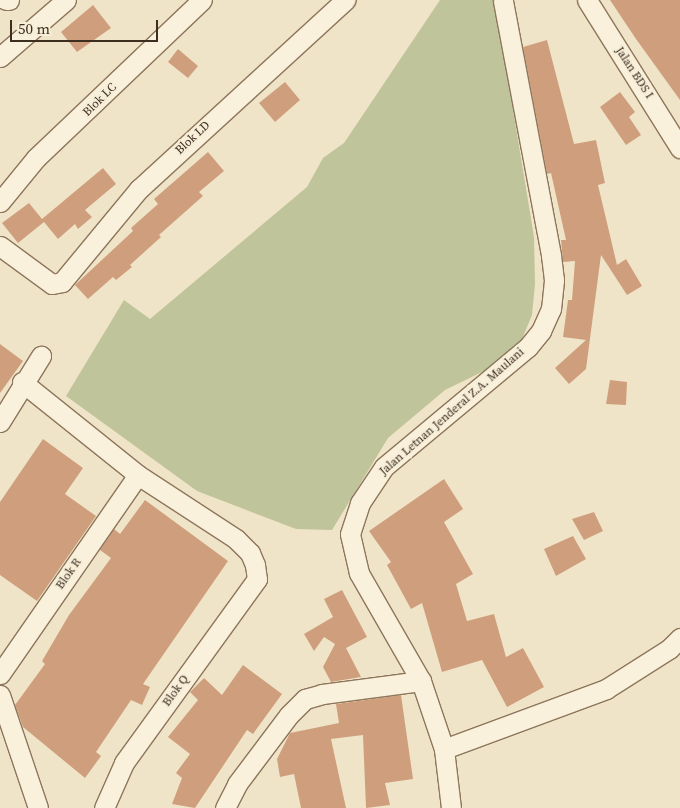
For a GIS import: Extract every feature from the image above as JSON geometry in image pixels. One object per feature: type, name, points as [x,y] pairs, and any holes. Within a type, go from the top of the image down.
[{"type":"street","points":[[0,57],[66,0]]},
{"type":"street","name":"Blok LC","points":[[0,202],[36,158],[202,0]]},
{"type":"street","name":"Blok LD","points":[[0,246],[52,284],[62,282],[140,189],[345,0]]},
{"type":"street","name":"Jalan Letnan Jenderal Z.A. Maulani","points":[[451,808],[444,749],[421,680],[360,573],[350,534],[360,503],[384,467],[528,348],[542,331],[551,309],[554,280],[551,255],[503,0]]},
{"type":"street","name":"Jalan BDS I","points":[[587,0],[680,148]]},
{"type":"street","points":[[0,422],[22,382],[41,356]]},
{"type":"street","points":[[22,382],[138,475]]},
{"type":"street","name":"Blok Q","points":[[104,808],[124,763],[256,579],[250,553],[236,539],[138,475]]},
{"type":"street","name":"Blok R","points":[[0,674],[138,475]]},
{"type":"street","points":[[444,749],[606,689],[669,649],[680,638]]},
{"type":"street","points":[[225,808],[237,784],[289,714],[305,699],[322,694],[421,680]]},
{"type":"street","points":[[0,695],[38,808]]},
{"type":"green space","points":[[440,0],[495,0],[534,237],[535,284],[532,315],[520,344],[486,370],[445,390],[388,438],[332,530],[296,529],[197,491],[66,396],[124,300],[150,319],[307,187],[323,158],[344,143]]},
{"type":"building","points":[[610,0],[680,0],[680,100],[636,39]]},
{"type":"building","points":[[93,5],[111,28],[77,52],[61,32]]},
{"type":"building","points":[[547,40],[574,144],[596,140],[605,183],[598,185],[617,265],[626,259],[642,286],[627,295],[601,255],[586,369],[569,384],[555,368],[586,340],[563,337],[568,300],[572,300],[575,261],[563,262],[561,240],[566,240],[551,173],[547,174],[523,47]]},
{"type":"building","points":[[178,49],[198,66],[188,78],[168,62]]},
{"type":"building","points":[[285,82],[300,100],[275,122],[259,103]]},
{"type":"building","points":[[620,92],[635,112],[629,117],[641,135],[626,145],[600,107]]},
{"type":"building","points":[[208,152],[224,171],[199,192],[203,196],[159,235],[161,237],[130,265],[132,267],[116,280],[113,277],[88,299],[75,285],[133,231],[131,228],[158,204],[154,199]]},
{"type":"building","points":[[103,168],[116,184],[85,210],[92,217],[78,229],[75,224],[58,239],[44,222],[18,243],[2,223],[29,203],[42,219]]},
{"type":"building","points":[[0,344],[23,361],[0,393]]},
{"type":"building","points":[[610,380],[627,382],[626,405],[606,404]]},
{"type":"building","points":[[43,439],[83,468],[65,494],[96,516],[37,601],[0,575],[0,502]]},
{"type":"building","points":[[444,479],[463,509],[444,522],[473,574],[456,584],[467,621],[494,614],[506,657],[523,648],[544,687],[507,707],[482,660],[442,672],[422,603],[411,609],[387,565],[391,562],[369,531]]},
{"type":"building","points":[[145,500],[228,561],[143,684],[150,687],[142,705],[131,700],[96,752],[101,756],[85,778],[23,727],[15,705],[45,664],[42,661],[69,615],[111,558],[100,550],[114,529],[120,534]]},
{"type":"building","points":[[594,512],[603,531],[584,540],[572,519]]},
{"type":"building","points":[[573,536],[586,559],[556,576],[544,549]]},
{"type":"building","points":[[342,590],[367,637],[346,648],[361,677],[331,682],[323,667],[335,644],[324,637],[314,651],[304,634],[333,617],[324,599]]},
{"type":"building","points":[[243,665],[282,694],[253,734],[247,730],[195,808],[172,804],[182,778],[176,773],[190,754],[168,737],[198,700],[190,692],[204,678],[222,695]]},
{"type":"building","points":[[401,695],[413,779],[385,783],[390,805],[366,808],[363,735],[331,739],[346,808],[301,808],[294,774],[280,777],[277,759],[290,733],[339,723],[336,704]]}]
